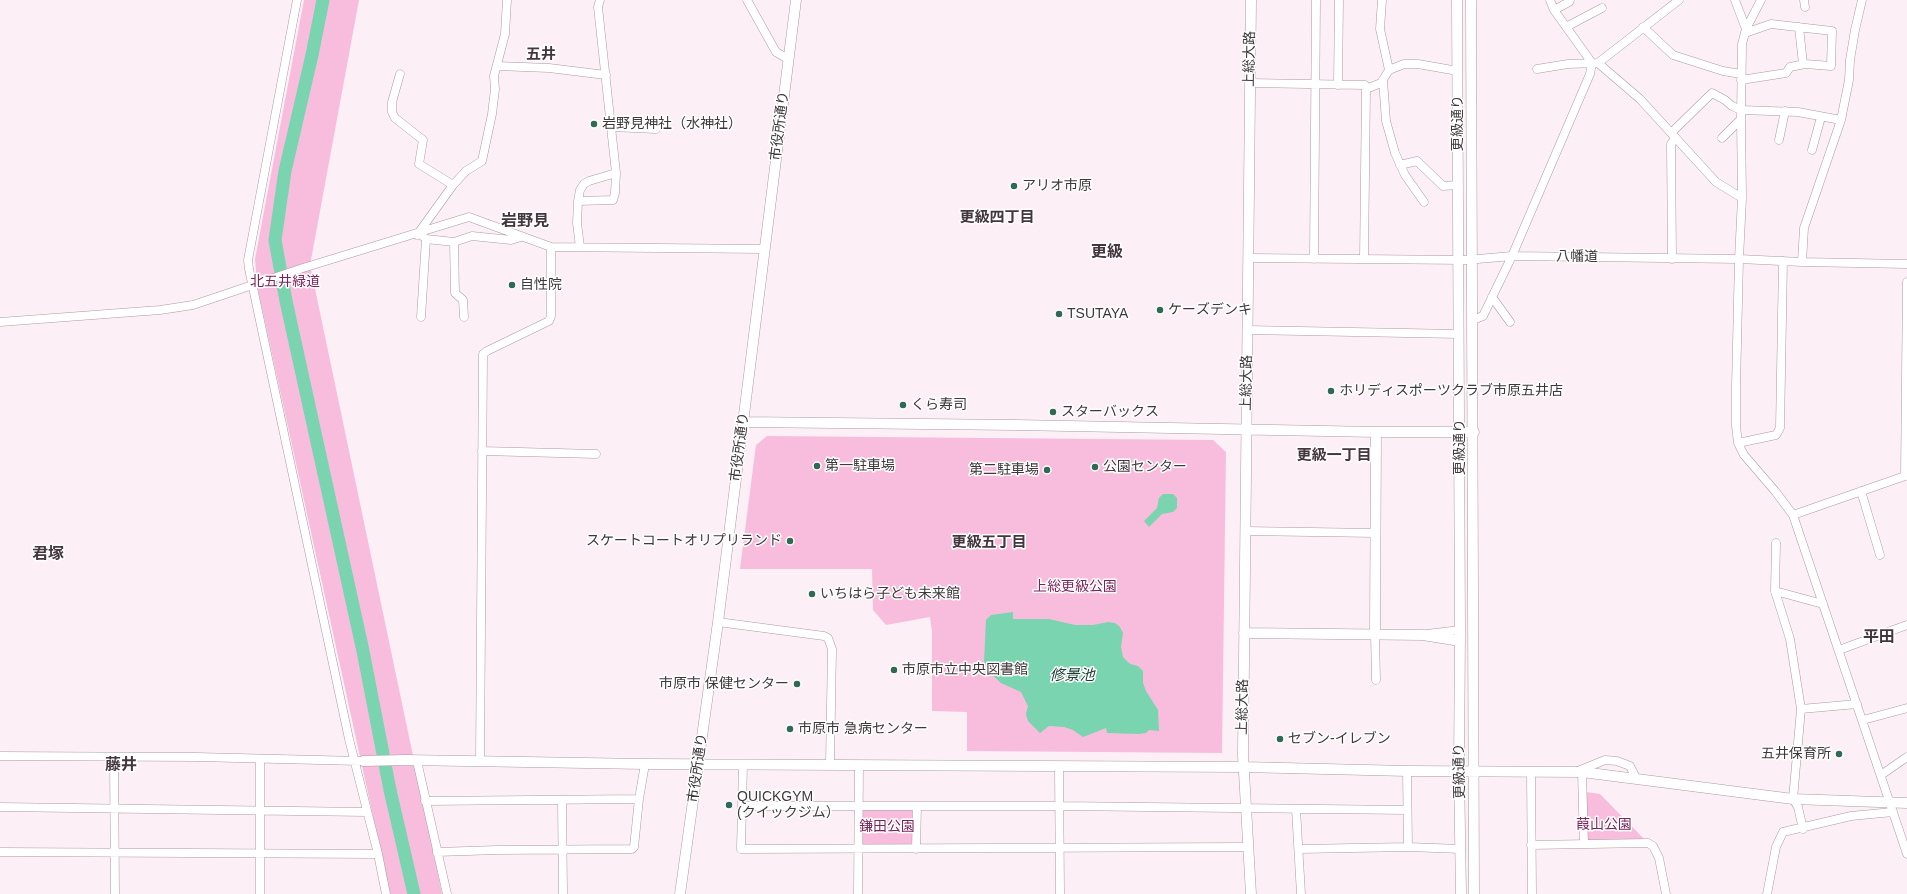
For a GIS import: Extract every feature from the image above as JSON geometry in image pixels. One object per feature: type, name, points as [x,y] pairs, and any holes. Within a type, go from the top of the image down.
[{"type":"street","points":[[297,0],[248,260],[252,286],[349,739],[359,761],[367,812],[378,854],[386,894]]},
{"type":"street","points":[[421,318],[421,236],[453,185],[466,172],[482,161],[492,114],[495,89],[494,76],[505,34],[508,0]]},
{"type":"street","points":[[578,201],[613,200],[615,193],[616,174],[612,127],[598,7],[600,0]]},
{"type":"street","points":[[747,0],[776,52],[788,59]]},
{"type":"street","name":"市役所通り","points":[[680,894],[718,622],[796,0]]},
{"type":"street","name":"上総大路","points":[[1251,0],[1243,767],[1251,894]]},
{"type":"street","points":[[1314,259],[1316,0]]},
{"type":"street","points":[[1338,85],[1339,0]]},
{"type":"street","points":[[1382,0],[1380,29],[1389,70]]},
{"type":"street","name":"更級通り","points":[[1457,0],[1458,260],[1460,334],[1459,771],[1462,849],[1461,894]]},
{"type":"street","name":"更級通り","points":[[1471,0],[1474,432],[1474,894]]},
{"type":"street","points":[[1550,0],[1554,10],[1566,27],[1595,63],[1640,99],[1716,182],[1742,198]]},
{"type":"street","points":[[1554,10],[1570,0]]},
{"type":"street","points":[[1473,320],[1483,316],[1512,256],[1595,63],[1679,0]]},
{"type":"street","points":[[1735,0],[1745,31]]},
{"type":"street","points":[[1762,0],[1745,31],[1742,44],[1742,198],[1739,259],[1736,426],[1738,443],[1744,455],[1775,491],[1793,515],[1907,854]]},
{"type":"street","points":[[1802,262],[1804,228],[1841,120],[1849,80],[1850,60],[1855,30],[1862,0]]},
{"type":"street","points":[[1566,27],[1602,8]]},
{"type":"street","points":[[1643,27],[1673,56],[1741,77],[1786,73],[1790,67],[1803,64],[1832,66],[1832,31],[1771,24],[1745,31]]},
{"type":"street","points":[[1799,27],[1803,64]]},
{"type":"street","points":[[1537,69],[1568,64],[1595,63]]},
{"type":"street","points":[[1366,89],[1375,86],[1383,80],[1389,70],[1404,64],[1418,64],[1458,71]]},
{"type":"street","points":[[496,66],[549,68],[606,75]]},
{"type":"street","points":[[400,74],[392,102],[392,112],[395,118],[424,140],[419,164],[453,185]]},
{"type":"street","points":[[1383,80],[1386,122],[1400,165],[1405,176],[1424,202]]},
{"type":"street","points":[[1250,83],[1364,85],[1366,89],[1364,259]]},
{"type":"street","points":[[1672,259],[1671,144],[1673,136],[1712,93],[1741,110],[1798,112],[1841,120]]},
{"type":"street","points":[[1779,140],[1785,111]]},
{"type":"street","points":[[1812,150],[1821,117]]},
{"type":"street","points":[[1722,138],[1741,119]]},
{"type":"street","points":[[612,127],[656,129]]},
{"type":"street","points":[[1400,165],[1417,161],[1443,186],[1458,185]]},
{"type":"street","points":[[580,247],[578,201],[580,190],[584,184],[616,174]]},
{"type":"street","points":[[0,322],[160,310],[193,305],[303,268],[421,236],[462,218],[469,217],[551,247],[765,249]]},
{"type":"street","points":[[421,236],[454,242],[472,236],[510,240],[521,237]]},
{"type":"street","points":[[454,242],[454,293],[463,300],[464,317]]},
{"type":"street","points":[[480,761],[484,354],[487,351],[548,321],[551,316],[551,247]]},
{"type":"street","name":"八幡道","points":[[1248,258],[1473,260],[1512,256],[1739,259],[1907,264]]},
{"type":"street","points":[[1738,443],[1776,435],[1780,428],[1783,261]]},
{"type":"street","points":[[1793,515],[1906,476],[1907,282]]},
{"type":"street","points":[[1492,297],[1510,322]]},
{"type":"street","points":[[1247,330],[1460,334]]},
{"type":"street","points":[[743,422],[1376,432],[1474,432]]},
{"type":"street","points":[[1376,432],[1376,680]]},
{"type":"street","points":[[482,451],[596,454]]},
{"type":"street","points":[[1861,491],[1880,555]]},
{"type":"street","points":[[1245,531],[1376,533]]},
{"type":"street","points":[[1776,543],[1775,591],[1790,639],[1801,709],[1793,799],[1798,807],[1803,829]]},
{"type":"street","points":[[1775,591],[1823,604]]},
{"type":"street","points":[[718,622],[824,636],[828,638],[832,649],[830,764]]},
{"type":"street","points":[[1839,650],[1907,625]]},
{"type":"street","points":[[1244,634],[1375,636],[1423,635],[1460,630]]},
{"type":"street","points":[[1423,635],[1460,641]]},
{"type":"street","points":[[1801,709],[1857,704]]},
{"type":"street","points":[[1863,720],[1907,708]]},
{"type":"street","points":[[0,756],[645,764],[1243,767],[1407,771],[1579,772],[1793,799],[1891,807]]},
{"type":"street","points":[[114,757],[115,894]]},
{"type":"street","points":[[1881,775],[1907,757]]},
{"type":"street","points":[[260,759],[260,894]]},
{"type":"street","points":[[1579,772],[1605,760],[1617,760],[1630,766],[1636,778]]},
{"type":"street","points":[[1604,774],[1605,760]]},
{"type":"street","points":[[412,761],[425,801],[447,894]]},
{"type":"street","points":[[1596,763],[1604,774]]},
{"type":"street","points":[[437,852],[632,849],[634,847],[639,799],[645,764]]},
{"type":"street","points":[[743,764],[741,849],[1248,847]]},
{"type":"street","points":[[858,894],[859,765]]},
{"type":"street","points":[[1059,767],[1060,894]]},
{"type":"street","points":[[1407,771],[1408,848]]},
{"type":"street","points":[[1531,772],[1532,894]]},
{"type":"street","points":[[1579,772],[1584,844]]},
{"type":"street","points":[[425,801],[639,799]]},
{"type":"street","points":[[562,800],[563,894]]},
{"type":"street","points":[[1767,894],[1776,847],[1783,832],[1803,829],[1907,803]]},
{"type":"street","points":[[742,806],[859,805],[1246,807],[1407,810]]},
{"type":"street","points":[[916,849],[917,806]]},
{"type":"street","points":[[0,807],[367,812]]},
{"type":"street","points":[[1296,809],[1301,894]]},
{"type":"street","points":[[1531,846],[1648,842],[1653,846],[1659,858],[1666,894]]},
{"type":"street","points":[[1299,849],[1462,849]]},
{"type":"street","points":[[0,852],[378,854]]},
{"type":"green space","name":"北五井緑道","points":[[304,0],[359,0],[310,265],[442,894],[390,894],[257,285],[255,259]]},
{"type":"green space","name":"上総更級公園","points":[[767,436],[1213,440],[1226,452],[1222,753],[967,751],[967,712],[932,711],[932,632],[930,617],[886,625],[873,610],[872,569],[740,569],[756,445]]},
{"type":"green space","name":"葭山公園","points":[[1586,792],[1600,794],[1648,843],[1584,844]]},
{"type":"green space","name":"鎌田公園","points":[[865,808],[912,810],[912,842],[910,846],[863,847],[862,812]]},
{"type":"water","points":[[1163,494],[1173,494],[1177,498],[1177,508],[1173,512],[1162,514],[1149,527],[1144,521],[1157,508],[1159,498]]},
{"type":"water","name":"修景池","points":[[1013,612],[1013,619],[1049,619],[1075,625],[1093,625],[1108,622],[1115,623],[1120,627],[1123,633],[1121,647],[1123,657],[1130,664],[1138,666],[1143,671],[1143,683],[1146,691],[1158,710],[1159,731],[1149,730],[1146,733],[1139,734],[1107,733],[1106,728],[1083,737],[1073,730],[1064,727],[1049,726],[1040,733],[1028,721],[1026,714],[1028,706],[1021,692],[1001,683],[989,672],[984,662],[986,620],[991,615]]},
{"type":"waterway","points":[[323,0],[285,171],[275,240],[286,301],[363,651],[390,790],[414,894]]},
{"type":"place","name":"岩野見神社（水神社）","points":[[594,124]]},
{"type":"place","name":"アリオ市原","points":[[1014,186]]},
{"type":"place","name":"自性院","points":[[512,285]]},
{"type":"place","name":"ケーズデンキ","points":[[1160,310]]},
{"type":"place","name":"TSUTAYA","points":[[1059,314]]},
{"type":"place","name":"ホリディスポーツクラブ市原五井店","points":[[1331,391]]},
{"type":"place","name":"くら寿司","points":[[903,405]]},
{"type":"place","name":"スターバックス","points":[[1053,412]]},
{"type":"place","name":"第一駐車場","points":[[817,466]]},
{"type":"place","name":"公園センター","points":[[1095,467]]},
{"type":"place","name":"第二駐車場","points":[[1047,470]]},
{"type":"place","name":"スケートコートオリプリランド","points":[[790,541]]},
{"type":"place","name":"いちはら子ども未来館","points":[[812,594]]},
{"type":"place","name":"市原市立中央図書館","points":[[894,670]]},
{"type":"place","name":"市原市 保健センター","points":[[797,684]]},
{"type":"place","name":"市原市 急病センター","points":[[790,729]]},
{"type":"place","name":"セブン-イレブン","points":[[1280,739]]},
{"type":"place","name":"五井保育所","points":[[1839,754]]},
{"type":"place","name":"QUICKGYM (クイックジム）","points":[[729,805]]},
{"type":"district","name":"五井","points":[[541,55]]},
{"type":"district","name":"更級四丁目","points":[[997,218]]},
{"type":"district","name":"岩野見","points":[[525,222]]},
{"type":"district","name":"更級","points":[[1107,253]]},
{"type":"district","name":"更級一丁目","points":[[1334,456]]},
{"type":"district","name":"更級五丁目","points":[[989,543]]},
{"type":"district","name":"君塚","points":[[48,555]]},
{"type":"district","name":"平田","points":[[1879,638]]},
{"type":"district","name":"藤井","points":[[121,766]]}]
